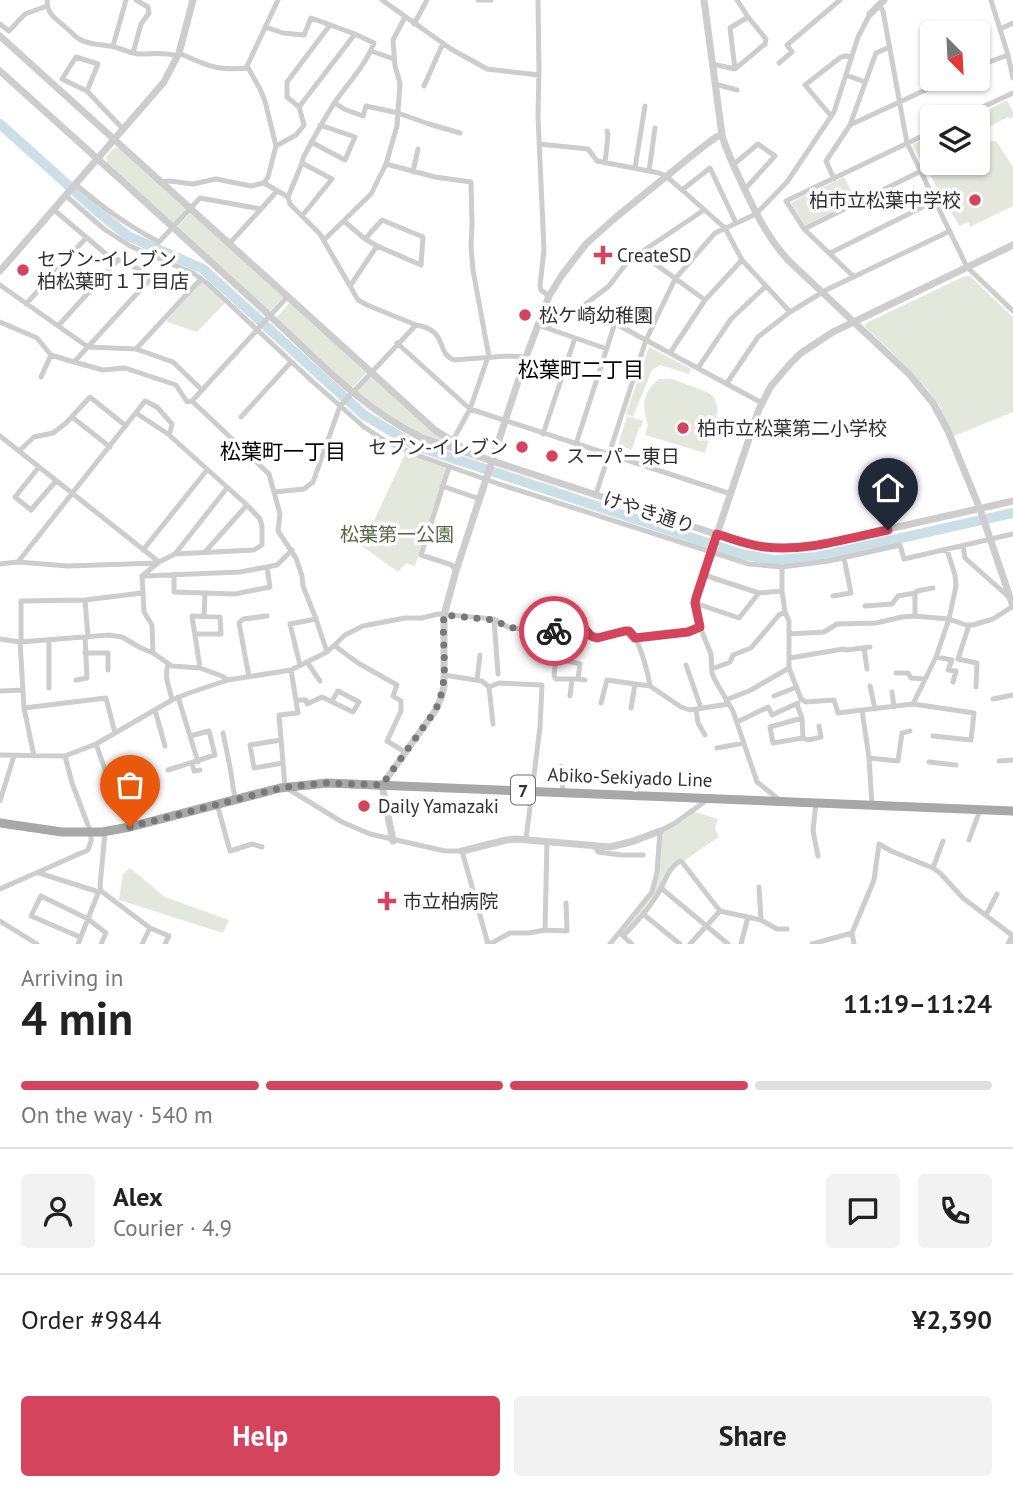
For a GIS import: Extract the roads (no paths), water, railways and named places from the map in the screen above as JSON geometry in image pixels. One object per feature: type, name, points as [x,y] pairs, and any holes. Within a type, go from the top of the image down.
[{"type":"main road","name":"Abiko-Sekiyado Line","points":[[0,824],[55,831],[105,832],[285,787],[327,783],[1013,811]]},
{"type":"street","points":[[113,46],[126,0]]},
{"type":"street","points":[[133,53],[141,24],[149,13],[148,7],[136,0]]},
{"type":"street","points":[[0,271],[164,82],[178,55],[193,0]]},
{"type":"street","points":[[160,182],[193,184],[216,179],[251,186],[264,183],[268,177],[276,146],[265,101],[247,66],[278,0]]},
{"type":"street","points":[[382,0],[392,3],[405,17],[451,49],[487,69],[539,75]]},
{"type":"street","points":[[414,24],[427,0]]},
{"type":"street","points":[[478,0],[491,0]]},
{"type":"street","points":[[538,0],[539,144],[544,250],[540,286],[541,290],[550,296]]},
{"type":"street","points":[[704,0],[722,135],[756,214],[780,252],[928,395],[943,420],[982,516],[1012,603]]},
{"type":"street","points":[[735,69],[765,44],[766,39],[737,0]]},
{"type":"street","points":[[779,63],[792,52],[787,45],[840,0]]},
{"type":"street","points":[[990,0],[1013,78]]},
{"type":"street","points":[[0,24],[9,31],[25,14],[47,3],[55,20],[79,40],[113,46],[133,53],[178,55],[215,69],[248,68]]},
{"type":"street","points":[[596,495],[646,340],[675,279],[715,233],[756,214],[798,166],[831,116],[841,94],[858,37],[870,14],[881,3]]},
{"type":"street","points":[[881,3],[907,143],[920,169]]},
{"type":"street","points":[[324,240],[371,194],[386,164],[395,137],[400,83],[395,66],[393,40],[405,17]]},
{"type":"street","points":[[735,69],[730,28],[748,17]]},
{"type":"street","points":[[265,27],[283,33],[304,35],[311,18],[374,43],[365,61],[320,125],[303,158],[288,197],[290,204],[320,234],[358,300],[433,330],[448,358],[526,357]]},
{"type":"street","points":[[1000,29],[1013,23]]},
{"type":"street","points":[[276,146],[296,135],[304,125],[299,107],[287,97],[287,82],[330,25]]},
{"type":"street","points":[[299,107],[355,34]]},
{"type":"street","points":[[0,36],[435,430],[491,464]]},
{"type":"street","points":[[424,86],[443,43]]},
{"type":"street","points":[[834,178],[826,161],[850,125],[876,53],[890,47]]},
{"type":"street","points":[[371,51],[394,59]]},
{"type":"street","points":[[990,62],[1008,55]]},
{"type":"street","points":[[87,91],[97,64],[76,57],[62,79],[87,91],[122,130]]},
{"type":"street","points":[[831,116],[805,85],[841,57],[851,57]]},
{"type":"street","points":[[712,64],[735,69]]},
{"type":"street","points":[[0,71],[173,227],[350,394],[422,438],[491,464]]},
{"type":"street","points":[[846,75],[865,82]]},
{"type":"street","points":[[715,84],[737,90]]},
{"type":"street","points":[[850,125],[923,91]]},
{"type":"street","points":[[987,105],[1013,93]]},
{"type":"street","points":[[335,103],[363,116],[366,106],[398,113],[460,133]]},
{"type":"street","points":[[635,168],[645,106]]},
{"type":"street","points":[[311,142],[345,160],[355,137],[320,125]]},
{"type":"street","points":[[649,171],[654,128]]},
{"type":"street","points":[[605,163],[607,131]]},
{"type":"street","points":[[393,841],[382,785],[435,711],[443,694],[444,615],[456,570],[526,357],[550,296],[586,244],[666,176],[722,135]]},
{"type":"street","points":[[771,200],[786,201],[920,137]]},
{"type":"street","points":[[539,144],[588,149],[597,161],[666,176],[725,228],[742,260],[790,313]]},
{"type":"street","points":[[733,165],[758,144],[775,156],[745,189]]},
{"type":"street","points":[[414,172],[418,149]]},
{"type":"street","points":[[302,163],[332,179],[302,216]]},
{"type":"street","points":[[386,164],[471,183],[473,270],[488,357],[470,409],[452,442]]},
{"type":"street","points":[[682,190],[710,168],[736,223]]},
{"type":"street","points":[[804,229],[920,171]]},
{"type":"street","points":[[923,175],[967,267],[1013,311]]},
{"type":"street","points":[[264,183],[288,197]]},
{"type":"street","points":[[74,184],[112,215],[159,242],[200,198],[261,209]]},
{"type":"street","points":[[229,244],[277,191]]},
{"type":"street","points":[[66,194],[104,229],[130,246],[193,273],[207,283],[364,427],[387,442],[449,467],[749,564],[782,567],[844,558],[900,545],[904,559],[1013,534]]},
{"type":"street","points":[[786,201],[804,229],[854,277]]},
{"type":"street","points":[[830,253],[936,201]]},
{"type":"street","points":[[53,209],[106,254],[189,292]]},
{"type":"street","points":[[548,328],[558,318],[583,306],[609,286],[625,265],[639,253],[704,210]]},
{"type":"street","points":[[344,220],[365,239],[421,265],[423,237],[382,220],[365,239]]},
{"type":"street","points":[[727,383],[758,337],[790,313],[822,293],[950,231]]},
{"type":"street","points":[[26,304],[86,238]]},
{"type":"street","points":[[781,801],[757,782],[737,722],[715,680],[711,654],[700,627],[695,603],[753,423],[771,386],[782,372],[822,338],[1013,245]]},
{"type":"street","points":[[350,286],[377,246]]},
{"type":"street","points":[[639,253],[705,300]]},
{"type":"street","points":[[58,326],[118,260]]},
{"type":"street","points":[[670,353],[705,300],[742,260]]},
{"type":"street","points":[[74,362],[154,275]]},
{"type":"street","points":[[136,349],[201,279]]},
{"type":"street","points":[[0,285],[88,347],[136,349],[173,362],[202,390]]},
{"type":"street","points":[[698,368],[731,319],[766,286]]},
{"type":"street","points":[[192,401],[288,296]]},
{"type":"street","points":[[583,306],[762,402]]},
{"type":"street","points":[[0,322],[37,338],[51,355],[103,370],[125,368],[176,385],[187,402],[192,401],[265,468],[280,514],[278,531],[296,558],[303,586],[327,652]]},
{"type":"street","points":[[576,444],[615,323]]},
{"type":"street","points":[[275,492],[304,489],[313,482],[341,405],[416,325]]},
{"type":"street","points":[[538,325],[607,349]]},
{"type":"street","points":[[543,434],[575,338]]},
{"type":"street","points":[[397,343],[470,409],[731,494]]},
{"type":"street","points":[[41,377],[51,355]]},
{"type":"street","points":[[241,417],[292,362]]},
{"type":"street","points":[[19,451],[34,437],[53,433],[90,397],[126,426]]},
{"type":"street","points":[[18,562],[145,401],[157,407],[172,424],[168,434]]},
{"type":"street","points":[[136,412],[168,434],[247,505],[260,519],[262,526],[262,545],[254,550],[175,554],[159,562],[142,576]]},
{"type":"street","points":[[72,416],[110,447]]},
{"type":"street","points":[[0,436],[159,562]]},
{"type":"street","name":"けやき通り","points":[[491,464],[596,495],[716,537],[765,547],[805,547],[982,516],[1013,501]]},
{"type":"street","points":[[39,467],[15,497],[23,504],[31,510],[56,481]]},
{"type":"street","points":[[449,467],[421,555],[452,565],[456,570]]},
{"type":"street","points":[[143,550],[207,470]]},
{"type":"street","points":[[442,486],[480,499]]},
{"type":"street","points":[[175,554],[227,488]]},
{"type":"street","points":[[205,552],[247,505]]},
{"type":"street","points":[[962,545],[965,558],[1012,603]]},
{"type":"street","points":[[142,576],[240,572],[267,568],[277,565],[292,550]]},
{"type":"street","points":[[913,704],[936,657],[949,619],[956,586],[947,550]]},
{"type":"street","points":[[833,596],[851,593],[844,558]]},
{"type":"street","points":[[0,564],[18,562],[68,566],[159,562]]},
{"type":"street","points":[[782,567],[782,591],[789,621],[789,668],[797,687],[803,738]]},
{"type":"street","points":[[174,574],[174,592],[235,594],[270,587],[267,568]]},
{"type":"street","points":[[704,575],[759,593],[782,591]]},
{"type":"street","points":[[142,576],[144,612],[152,625],[153,653]]},
{"type":"street","points":[[864,606],[892,604],[898,597],[933,588]]},
{"type":"street","points":[[34,756],[24,708],[21,601],[85,600],[142,593]]},
{"type":"street","points":[[204,617],[205,593]]},
{"type":"street","points":[[695,603],[739,618],[759,593]]},
{"type":"street","points":[[915,593],[915,616]]},
{"type":"street","points":[[76,680],[87,678],[85,600]]},
{"type":"street","points":[[789,634],[824,632],[837,624],[876,623],[915,616],[949,619],[969,625],[985,622],[1012,603]]},
{"type":"street","points":[[712,669],[730,662],[733,655],[751,648],[779,615],[785,612]]},
{"type":"street","points":[[0,755],[65,756],[96,744],[175,698],[228,680],[291,670],[327,652],[345,635],[363,625],[433,614],[494,620],[508,627],[547,631],[581,627],[593,638],[629,631],[635,638],[650,686]]},
{"type":"street","points":[[248,677],[239,623],[243,619],[267,615]]},
{"type":"street","points":[[195,634],[220,634],[220,617],[191,616],[200,668]]},
{"type":"street","points":[[300,665],[290,624],[316,619]]},
{"type":"street","points":[[494,620],[498,674]]},
{"type":"street","points":[[969,625],[958,659],[978,663],[976,687]]},
{"type":"street","points":[[635,638],[688,632],[700,627]]},
{"type":"street","points":[[547,631],[545,655],[580,664],[578,679],[570,696]]},
{"type":"street","points":[[0,639],[21,641],[108,635],[122,637],[168,664],[200,668],[228,680]]},
{"type":"street","points":[[49,639],[50,688]]},
{"type":"street","points":[[335,646],[358,663],[397,685],[393,696],[401,701],[401,711],[387,741],[405,752]]},
{"type":"street","points":[[790,658],[867,648],[867,669]]},
{"type":"street","points":[[85,653],[108,653],[108,670]]},
{"type":"street","points":[[477,680],[480,655]]},
{"type":"street","points":[[936,657],[952,660],[948,670],[956,671],[953,682]]},
{"type":"street","points":[[556,658],[556,678],[578,679]]},
{"type":"street","points":[[307,662],[320,681]]},
{"type":"street","points":[[168,664],[165,678],[190,736],[194,772],[200,770]]},
{"type":"street","points":[[686,665],[698,709],[698,723],[705,735]]},
{"type":"street","points":[[601,703],[607,680],[650,686],[681,707],[698,709],[728,702],[789,668]]},
{"type":"street","points":[[291,670],[298,713],[279,715],[285,787],[351,827],[393,841],[445,851],[462,851],[506,840],[526,839],[611,847],[675,824],[710,798]]},
{"type":"street","points":[[896,673],[908,673],[911,678],[925,679]]},
{"type":"street","points":[[444,675],[482,681],[489,687],[493,724]]},
{"type":"street","points":[[489,687],[499,682],[542,685],[540,727],[526,839]]},
{"type":"street","points":[[631,708],[635,684]]},
{"type":"street","points":[[870,686],[874,709]]},
{"type":"street","points":[[774,696],[797,687]]},
{"type":"street","points":[[0,691],[23,690]]},
{"type":"street","points":[[296,700],[306,700],[307,704],[322,697],[354,712],[359,702],[338,691],[332,701]]},
{"type":"street","points":[[892,692],[894,707]]},
{"type":"street","points":[[993,699],[1013,695]]},
{"type":"street","points":[[24,708],[106,698],[115,733]]},
{"type":"street","points":[[737,722],[768,707],[772,715],[799,702],[834,700],[838,713],[913,704],[974,713],[971,740],[933,736]]},
{"type":"street","points":[[155,709],[165,746]]},
{"type":"street","points":[[862,710],[872,805]]},
{"type":"street","points":[[802,718],[770,727],[772,743],[821,737],[819,726]]},
{"type":"street","points":[[168,770],[215,755],[209,731],[190,736]]},
{"type":"street","points":[[869,758],[898,761],[902,733],[910,732]]},
{"type":"street","points":[[223,733],[235,799]]},
{"type":"street","points":[[281,740],[250,745],[254,768],[283,762]]},
{"type":"street","points":[[717,748],[744,743]]},
{"type":"street","points":[[96,744],[108,781],[123,776]]},
{"type":"street","points":[[0,801],[14,756]]},
{"type":"street","points":[[0,889],[88,850],[91,833],[65,756]]},
{"type":"street","points":[[999,761],[1013,760]]},
{"type":"street","points":[[929,762],[956,765]]},
{"type":"street","points":[[561,766],[563,792]]},
{"type":"street","points":[[816,802],[813,831],[818,856]]},
{"type":"street","points":[[217,804],[230,851],[252,844],[262,847]]},
{"type":"street","points":[[969,840],[980,810]]},
{"type":"street","points":[[622,934],[652,892],[657,872],[660,831]]},
{"type":"street","points":[[101,944],[106,933],[88,919],[41,896],[31,916],[79,941],[88,919],[100,890],[105,832]]},
{"type":"street","points":[[545,930],[547,841]]},
{"type":"street","points":[[933,868],[943,841]]},
{"type":"street","points":[[854,944],[852,933],[874,880],[879,844],[940,873],[963,898],[1013,936],[1009,944]]},
{"type":"street","points":[[595,847],[598,852],[643,855]]},
{"type":"street","points":[[462,851],[489,944],[510,933],[567,931],[566,903]]},
{"type":"street","points":[[610,944],[633,927],[677,862],[682,862],[720,911],[761,920],[777,929],[787,929]]},
{"type":"street","points":[[38,872],[102,891],[150,928],[169,936],[165,944]]},
{"type":"street","points":[[759,887],[761,920]]},
{"type":"street","points":[[661,888],[728,944]]},
{"type":"street","points":[[986,915],[997,894]]},
{"type":"street","points":[[690,944],[720,911]]},
{"type":"street","points":[[643,914],[680,944]]},
{"type":"street","points":[[741,944],[748,917]]},
{"type":"street","points":[[0,921],[37,944]]},
{"type":"street","points":[[142,944],[150,928]]},
{"type":"street","points":[[812,944],[852,933]]},
{"type":"street","points":[[622,934],[632,944]]},
{"type":"waterway","points":[[0,124],[128,236],[203,269],[364,415],[416,446],[741,554],[774,560],[817,557],[1013,513]]},
{"type":"place","name":"柏市立松葉中学校","points":[[975,200]]},
{"type":"place","name":"CreateSD","points":[[603,255]]},
{"type":"place","name":"セブン-イレブン 柏松葉町１丁目店","points":[[23,270]]},
{"type":"place","name":"松ケ崎幼稚園","points":[[525,315]]},
{"type":"place","name":"柏市立松葉第二小学校","points":[[683,428]]},
{"type":"place","name":"セブン-イレブン","points":[[522,447]]},
{"type":"place","name":"スーパー東日","points":[[552,456]]},
{"type":"place","name":"Daily Yamazaki","points":[[364,806]]},
{"type":"place","name":"市立柏病院","points":[[387,901]]},
{"type":"district","name":"松葉町二丁目","points":[[581,369]]},
{"type":"district","name":"松葉町一丁目","points":[[283,451]]},
{"type":"park label","name":"松葉第一公園","points":[[397,534]]}]
